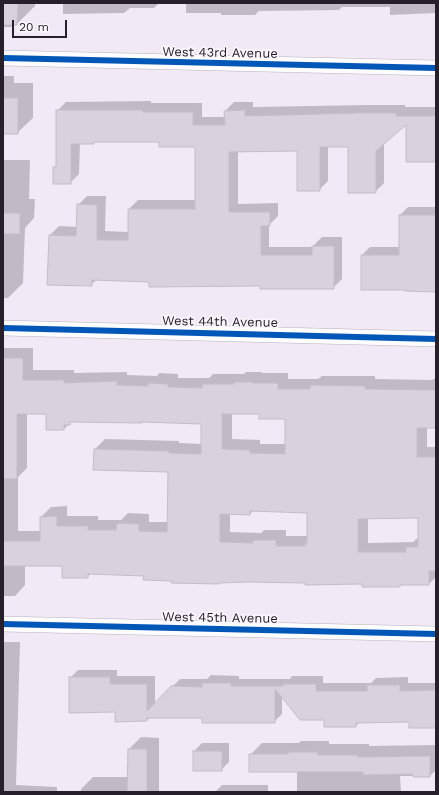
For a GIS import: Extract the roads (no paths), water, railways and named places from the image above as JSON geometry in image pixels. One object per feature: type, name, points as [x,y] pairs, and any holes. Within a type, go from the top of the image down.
[{"type":"street","name":"West 43rd Avenue","points":[[3,58],[436,68]]},
{"type":"street","name":"West 44th Avenue","points":[[3,328],[436,339]]},
{"type":"street","name":"West 45th Avenue","points":[[3,624],[436,634]]}]
